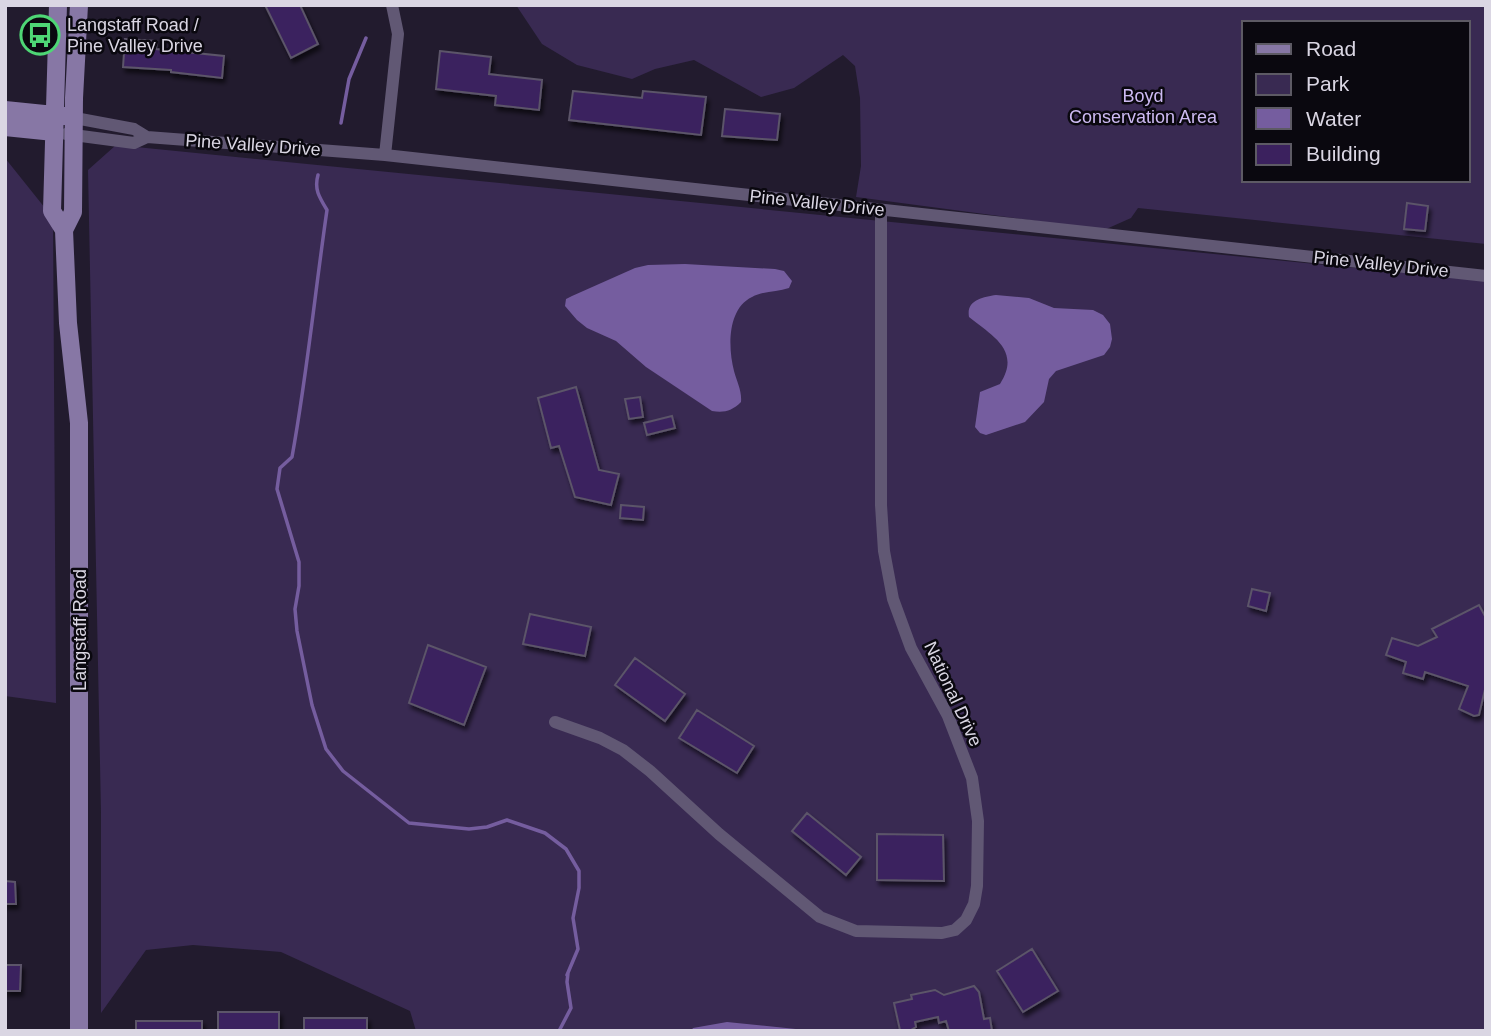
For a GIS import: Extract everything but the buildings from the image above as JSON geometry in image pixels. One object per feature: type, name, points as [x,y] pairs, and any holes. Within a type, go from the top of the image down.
[{"type":"main road","name":"Langstaff Road","points":[[58,5],[52,211],[64,230]]},
{"type":"main road","name":"Langstaff Road","points":[[79,5],[73,212],[64,230],[68,323],[79,423],[79,1031]]},
{"type":"main road","name":"Pine Valley Drive","points":[[5,110],[55,123]]},
{"type":"main road","name":"Pine Valley Drive","points":[[5,127],[55,123],[75,118]]},
{"type":"street","points":[[385,155],[398,45],[392,5]]},
{"type":"street","name":"Pine Valley Drive","points":[[75,118],[135,129],[147,137],[385,155],[1486,275]]},
{"type":"street","name":"Pine Valley Drive","points":[[55,123],[75,136],[134,144],[147,137]]},
{"type":"street","name":"National Drive","points":[[555,722],[600,738],[623,750],[820,917],[856,931],[878,933],[942,933],[955,930],[966,919],[974,904],[978,856],[978,821],[972,778],[948,716],[911,648],[892,598],[884,551],[881,505],[881,210]]},
{"type":"green space","name":"Boyd Conservation Area","points":[[516,5],[1486,5],[1486,244],[1138,208],[1131,218],[1104,230],[856,197],[861,166],[860,98],[855,66],[843,55],[794,88],[761,97],[694,60],[655,69],[632,79],[577,65],[542,44]]},
{"type":"green space","points":[[116,145],[1486,281],[1486,1031],[416,1031],[410,1011],[281,952],[193,945],[146,950],[101,1013],[101,813],[88,170]]},
{"type":"green space","points":[[5,158],[53,218],[56,703],[5,696]]},
{"type":"water","points":[[685,264],[775,269],[784,271],[792,281],[789,288],[752,297],[738,310],[730,341],[741,402],[728,411],[712,411],[646,367],[616,341],[587,328],[565,306],[566,299],[635,268]]},
{"type":"water","points":[[996,295],[1029,298],[1054,308],[1093,310],[1103,315],[1110,324],[1112,339],[1104,355],[1056,371],[1049,379],[1044,402],[1025,422],[986,435],[975,427],[980,392],[1000,384],[1008,362],[1001,344],[969,317],[969,311],[976,300]]},
{"type":"water","points":[[727,1022],[815,1031],[691,1031],[693,1028]]},
{"type":"waterway","points":[[341,123],[349,79],[366,38]]},
{"type":"waterway","points":[[318,175],[318,193],[327,210],[307,364],[292,457],[280,468],[277,489],[299,562],[295,609],[312,705],[326,749],[343,771],[409,823],[469,829],[487,827],[507,820],[545,833],[566,849],[579,871],[579,888],[573,918],[578,949],[567,975],[568,973],[571,1008],[559,1031]]},
{"type":"place","name":"Langstaff Road / Pine Valley Drive","points":[[40,35]]}]
